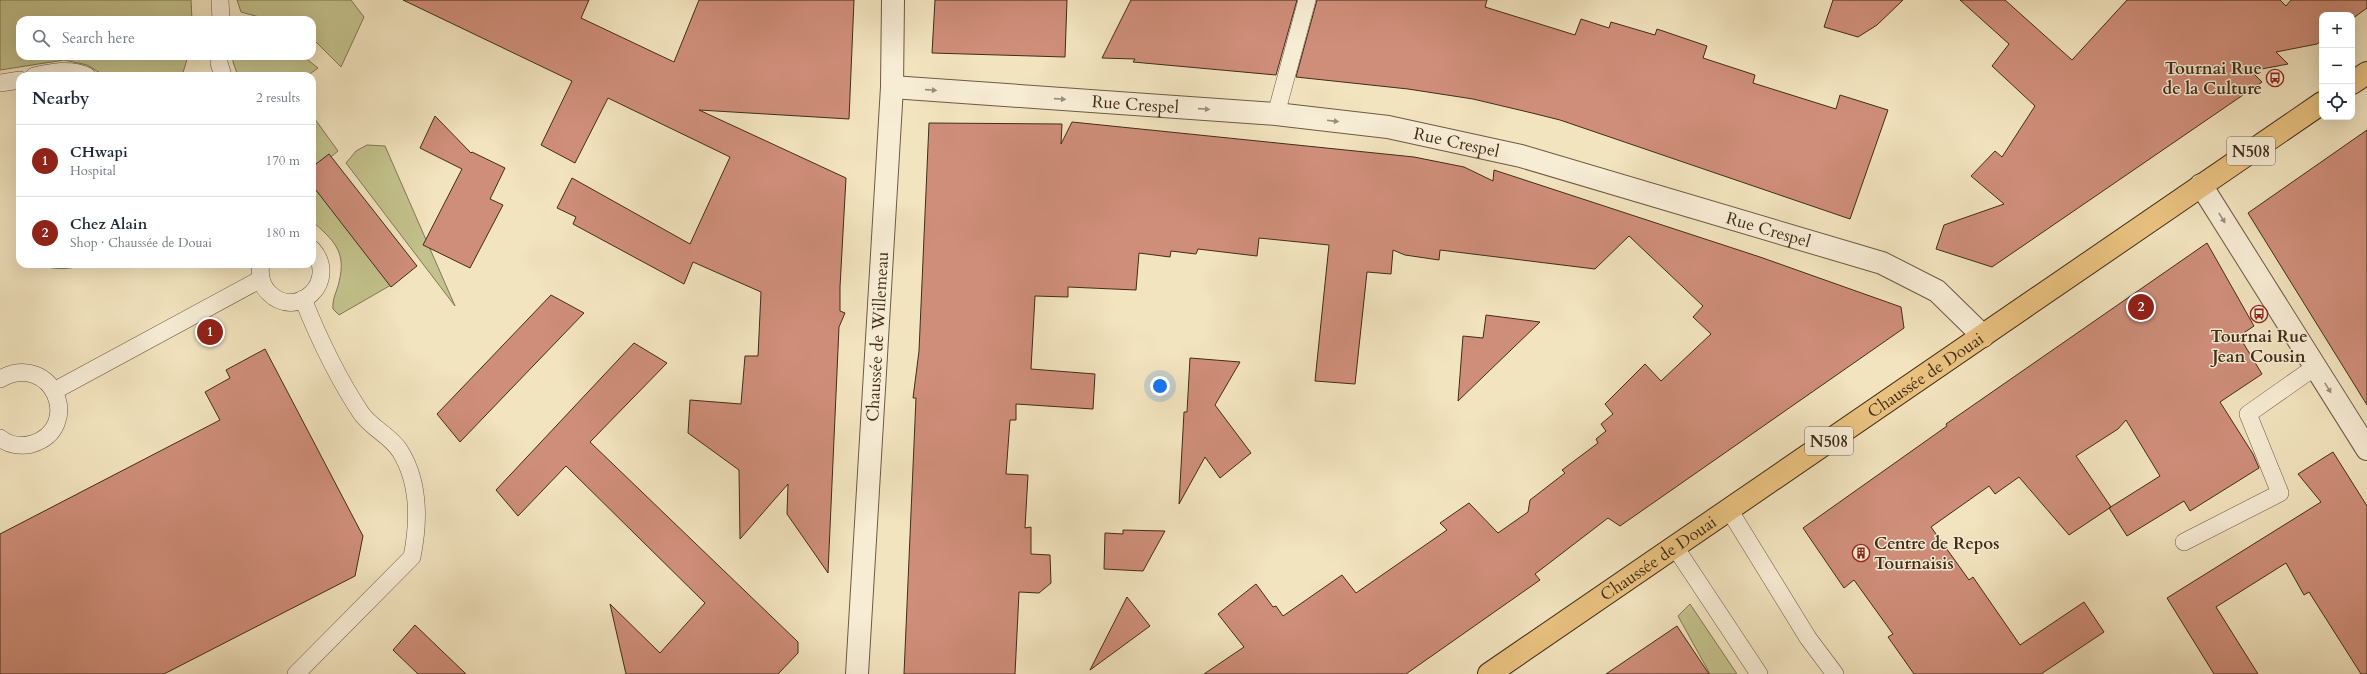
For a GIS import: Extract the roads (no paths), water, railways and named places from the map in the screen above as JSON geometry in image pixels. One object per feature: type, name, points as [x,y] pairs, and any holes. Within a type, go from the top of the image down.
[{"type":"main road","points":[[2355,81],[2367,73]]},
{"type":"main road","name":"Chaussée de Douai","points":[[1489,674],[1675,547],[1728,508],[1983,336],[2319,105]]},
{"type":"street","name":"Chaussée de Willemeau","points":[[857,674],[892,87],[893,0]]},
{"type":"street","name":"Rue Crespel","points":[[892,87],[1276,114],[1388,127],[1521,156],[1882,264],[1937,291],[1983,336]]},
{"type":"street","points":[[2201,185],[2367,449]]},
{"type":"lane","points":[[220,0],[221,16]]},
{"type":"lane","points":[[1276,114],[1307,0]]},
{"type":"lane","points":[[50,72],[79,72]]},
{"type":"lane","points":[[0,83],[16,81]]},
{"type":"lane","points":[[54,391],[261,272],[265,289],[282,301],[292,302],[303,299],[312,294],[318,285],[321,275],[321,265],[316,256]]},
{"type":"lane","points":[[296,674],[412,557],[417,533],[417,508],[412,479],[400,451],[362,414],[325,352],[303,299]]},
{"type":"lane","points":[[2184,542],[2280,493],[2248,414],[2315,367]]},
{"type":"lane","points":[[0,378],[12,373],[24,372],[36,374],[47,381],[54,391],[58,402],[59,414],[55,425],[48,435],[38,442],[26,445],[14,445],[0,438]]},
{"type":"lane","points":[[1728,508],[1808,638],[1835,674]]},
{"type":"lane","points":[[1675,547],[1759,674]]},
{"type":"place","name":"Tournai Rue de la Culture","points":[[2275,78]]},
{"type":"place","name":"Chez Alain","points":[[2141,307]]},
{"type":"place","name":"Tournai Rue Jean Cousin","points":[[2259,314]]},
{"type":"place","name":"CHwapi","points":[[210,332]]},
{"type":"place","name":"Centre de Repos Tournaisis","points":[[1861,553]]}]
